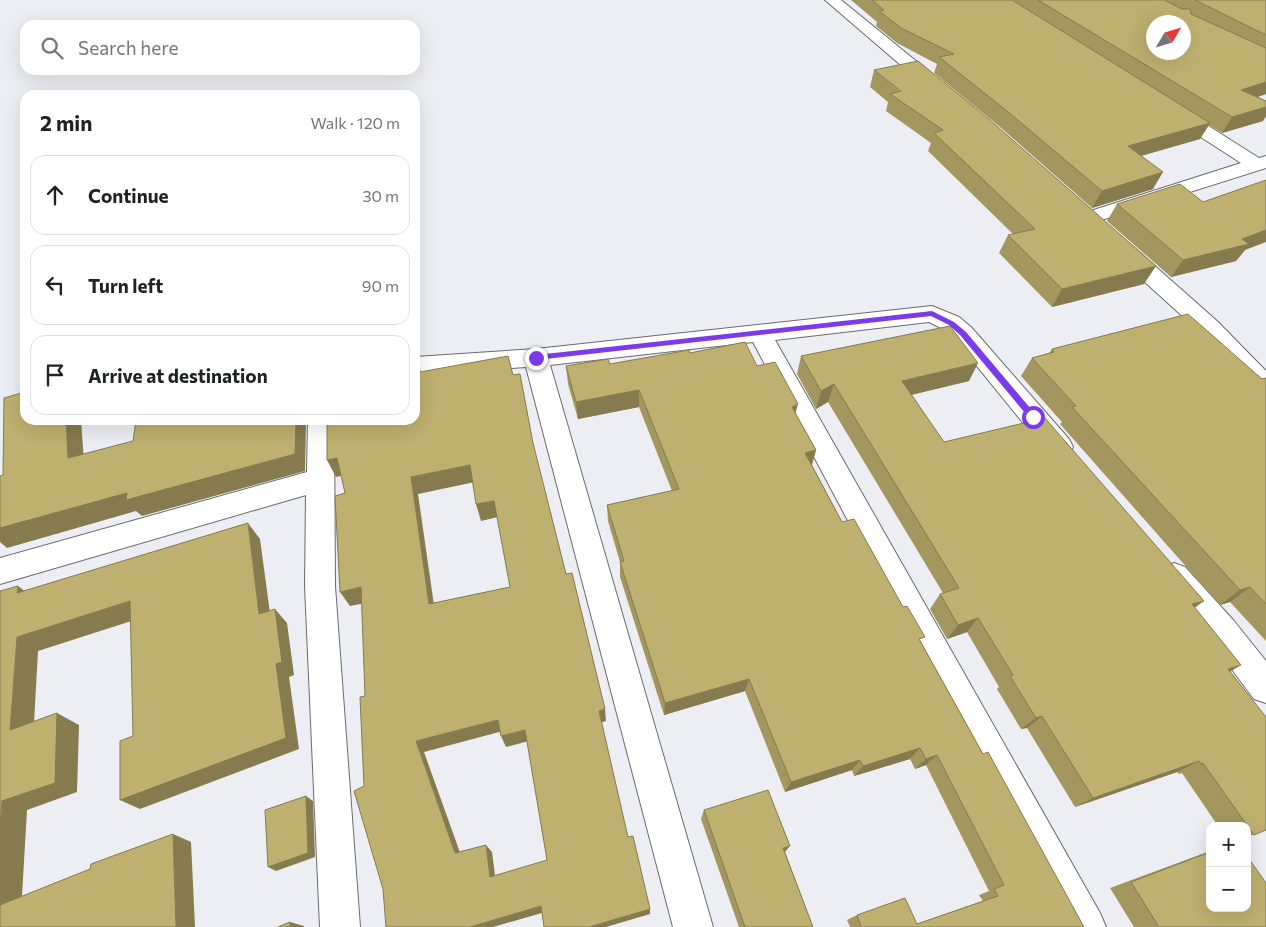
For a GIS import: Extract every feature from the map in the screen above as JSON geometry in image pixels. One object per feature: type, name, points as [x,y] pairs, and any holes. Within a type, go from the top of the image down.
[{"type":"street","points":[[832,0],[954,101]]},
{"type":"street","points":[[1164,106],[1262,163]]},
{"type":"street","points":[[1262,163],[1093,223],[1209,327],[1266,387]]},
{"type":"street","points":[[420,366],[536,358],[932,314],[951,323],[963,333],[1072,462]]},
{"type":"street","points":[[759,332],[1086,927]]},
{"type":"street","points":[[536,358],[692,927]]},
{"type":"street","points":[[321,425],[320,586],[340,927]]},
{"type":"street","points":[[0,571],[321,479]]},
{"type":"street","points":[[1158,558],[1223,632],[1266,686]]},
{"type":"building","points":[[872,0],[1012,0],[1210,123],[1128,146],[1163,172],[1102,191],[939,57],[954,54],[901,28],[879,11],[884,10]]},
{"type":"building","points":[[1038,0],[1164,0],[1182,9],[1190,9],[1191,14],[1266,48],[1266,82],[1241,90],[1266,101],[1266,107],[1232,117]]},
{"type":"building","points":[[1195,0],[1266,0],[1266,35]]},
{"type":"building","points":[[918,61],[990,120],[1156,266],[1062,289],[1008,235],[1035,229],[934,133],[943,130],[890,94],[901,91],[874,70]]},
{"type":"building","points":[[1266,180],[1266,230],[1242,239],[1249,244],[1183,260],[1117,204],[1180,184],[1203,202]]},
{"type":"building","points":[[1188,314],[1262,379],[1266,378],[1266,604],[1250,587],[1240,590],[1072,407],[1076,406],[1032,358],[1054,352],[1052,349]]},
{"type":"building","points":[[950,326],[978,363],[902,381],[944,442],[1045,418],[1204,601],[1192,604],[1241,665],[1228,669],[1266,717],[1266,830],[1254,835],[1251,831],[1251,822],[1245,822],[1203,763],[1201,764],[1199,761],[1093,798],[1042,716],[1036,718],[1010,676],[1013,675],[978,618],[958,625],[940,594],[959,588],[834,384],[821,391],[801,356]]},
{"type":"building","points":[[745,342],[757,366],[775,362],[798,404],[792,407],[816,450],[805,453],[842,522],[854,519],[903,607],[907,606],[925,637],[919,639],[983,754],[988,752],[1084,927],[861,927],[857,915],[905,898],[917,924],[998,896],[994,889],[1004,885],[937,755],[926,759],[920,748],[863,766],[860,760],[791,782],[749,679],[665,703],[620,562],[624,561],[607,505],[679,489],[639,390],[576,402],[566,366],[608,359],[610,364],[689,350],[690,353]]},
{"type":"building","points":[[508,356],[513,375],[520,374],[533,443],[566,574],[572,573],[605,709],[599,711],[628,837],[633,836],[650,909],[589,927],[544,927],[541,906],[470,927],[386,927],[383,889],[354,791],[364,786],[360,697],[365,696],[361,587],[340,592],[335,496],[345,493],[337,458],[327,460],[327,425],[420,425],[420,372]],"holes":[[[470,465],[476,504],[494,501],[510,587],[429,604],[411,477]],[[498,720],[501,736],[525,730],[547,860],[490,877],[486,845],[455,853],[416,741]]]},
{"type":"building","points":[[20,393],[20,425],[66,425],[68,458],[133,441],[135,425],[296,425],[295,454],[126,500],[127,493],[0,528],[0,476],[3,475],[4,398]]},
{"type":"building","points":[[248,523],[259,614],[275,609],[282,662],[276,664],[286,738],[120,800],[120,741],[133,736],[130,601],[17,637],[10,730],[57,713],[55,783],[2,801],[0,829],[0,591],[18,586],[17,593]]},
{"type":"building","points":[[768,790],[790,846],[783,848],[813,927],[745,927],[704,810]]},
{"type":"building","points":[[306,796],[308,853],[268,867],[265,810]]},
{"type":"building","points":[[173,834],[176,927],[0,927],[0,905],[90,869],[91,864]]},
{"type":"building","points":[[1206,854],[1206,912],[1251,912],[1251,862],[1266,883],[1266,927],[1159,927],[1131,882]]},
{"type":"building","points":[[290,922],[290,927],[278,927]]},
{"type":"route","points":[[536,358],[932,314],[943,318],[963,333],[1033,417]]}]
